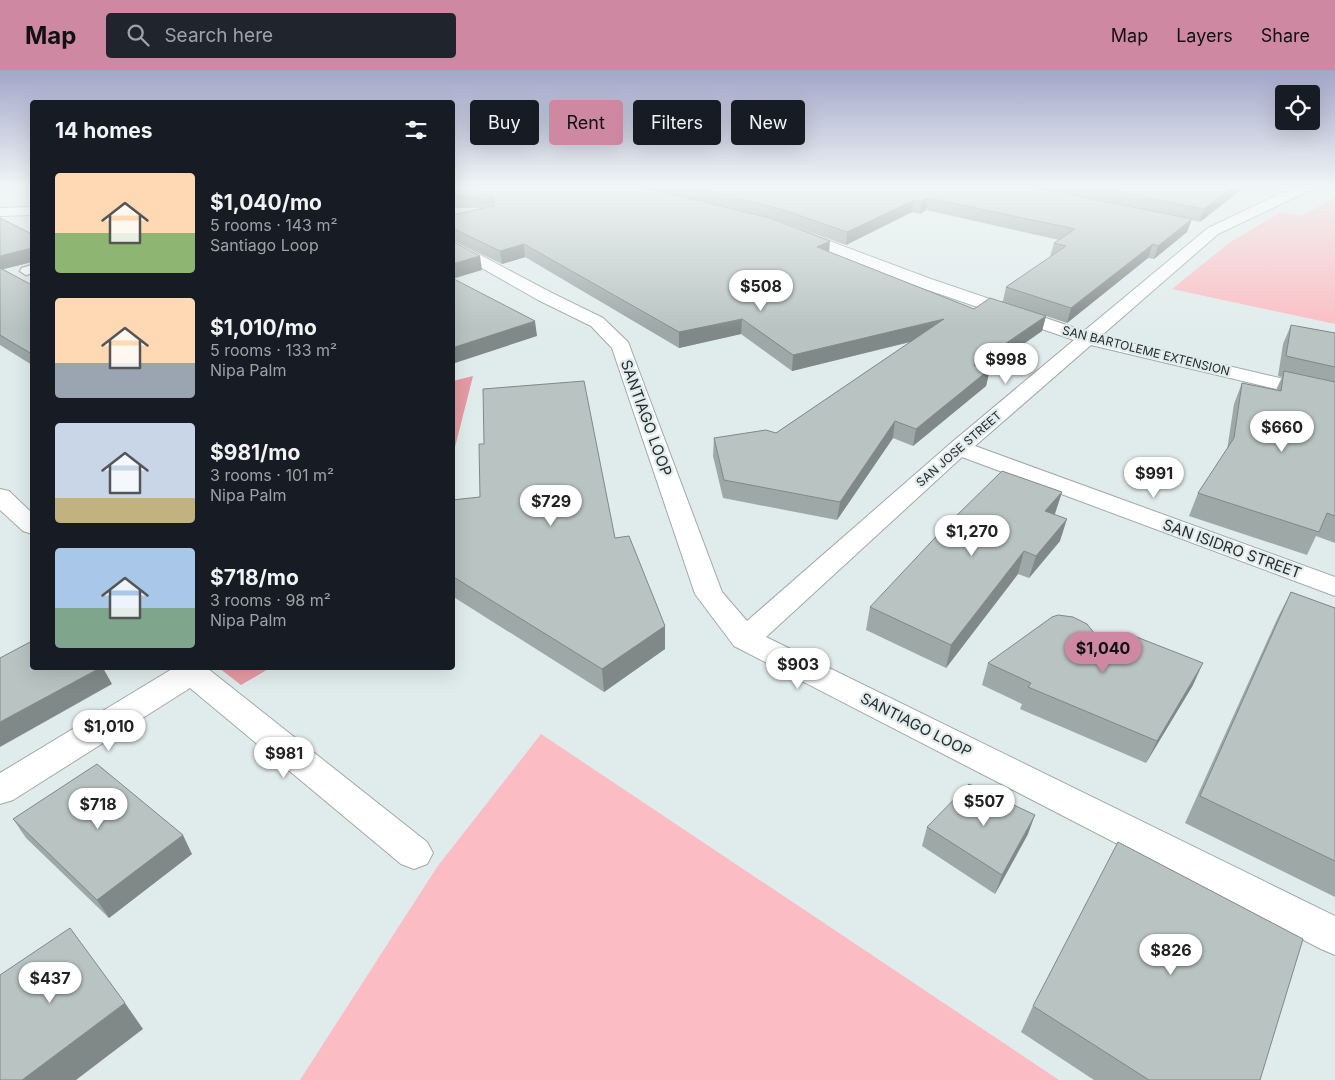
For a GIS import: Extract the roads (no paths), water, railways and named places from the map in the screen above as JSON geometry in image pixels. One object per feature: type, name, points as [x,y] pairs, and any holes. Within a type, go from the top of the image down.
[{"type":"street","name":"SAN BARTOLEME EXTENSION","points":[[797,234],[925,283],[1088,339],[1335,397]]},
{"type":"street","name":"SAN JOSE STREET","points":[[745,639],[959,448],[1088,339],[1199,234]]},
{"type":"street","name":"SANTIAGO LOOP","points":[[455,246],[544,296],[598,322],[621,346],[709,594],[745,639],[1335,936]]},
{"type":"street","name":"SAN ISIDRO STREET","points":[[959,448],[1335,587]]},
{"type":"street","points":[[0,496],[30,524]]},
{"type":"street","points":[[0,790],[190,670],[414,852]]}]
